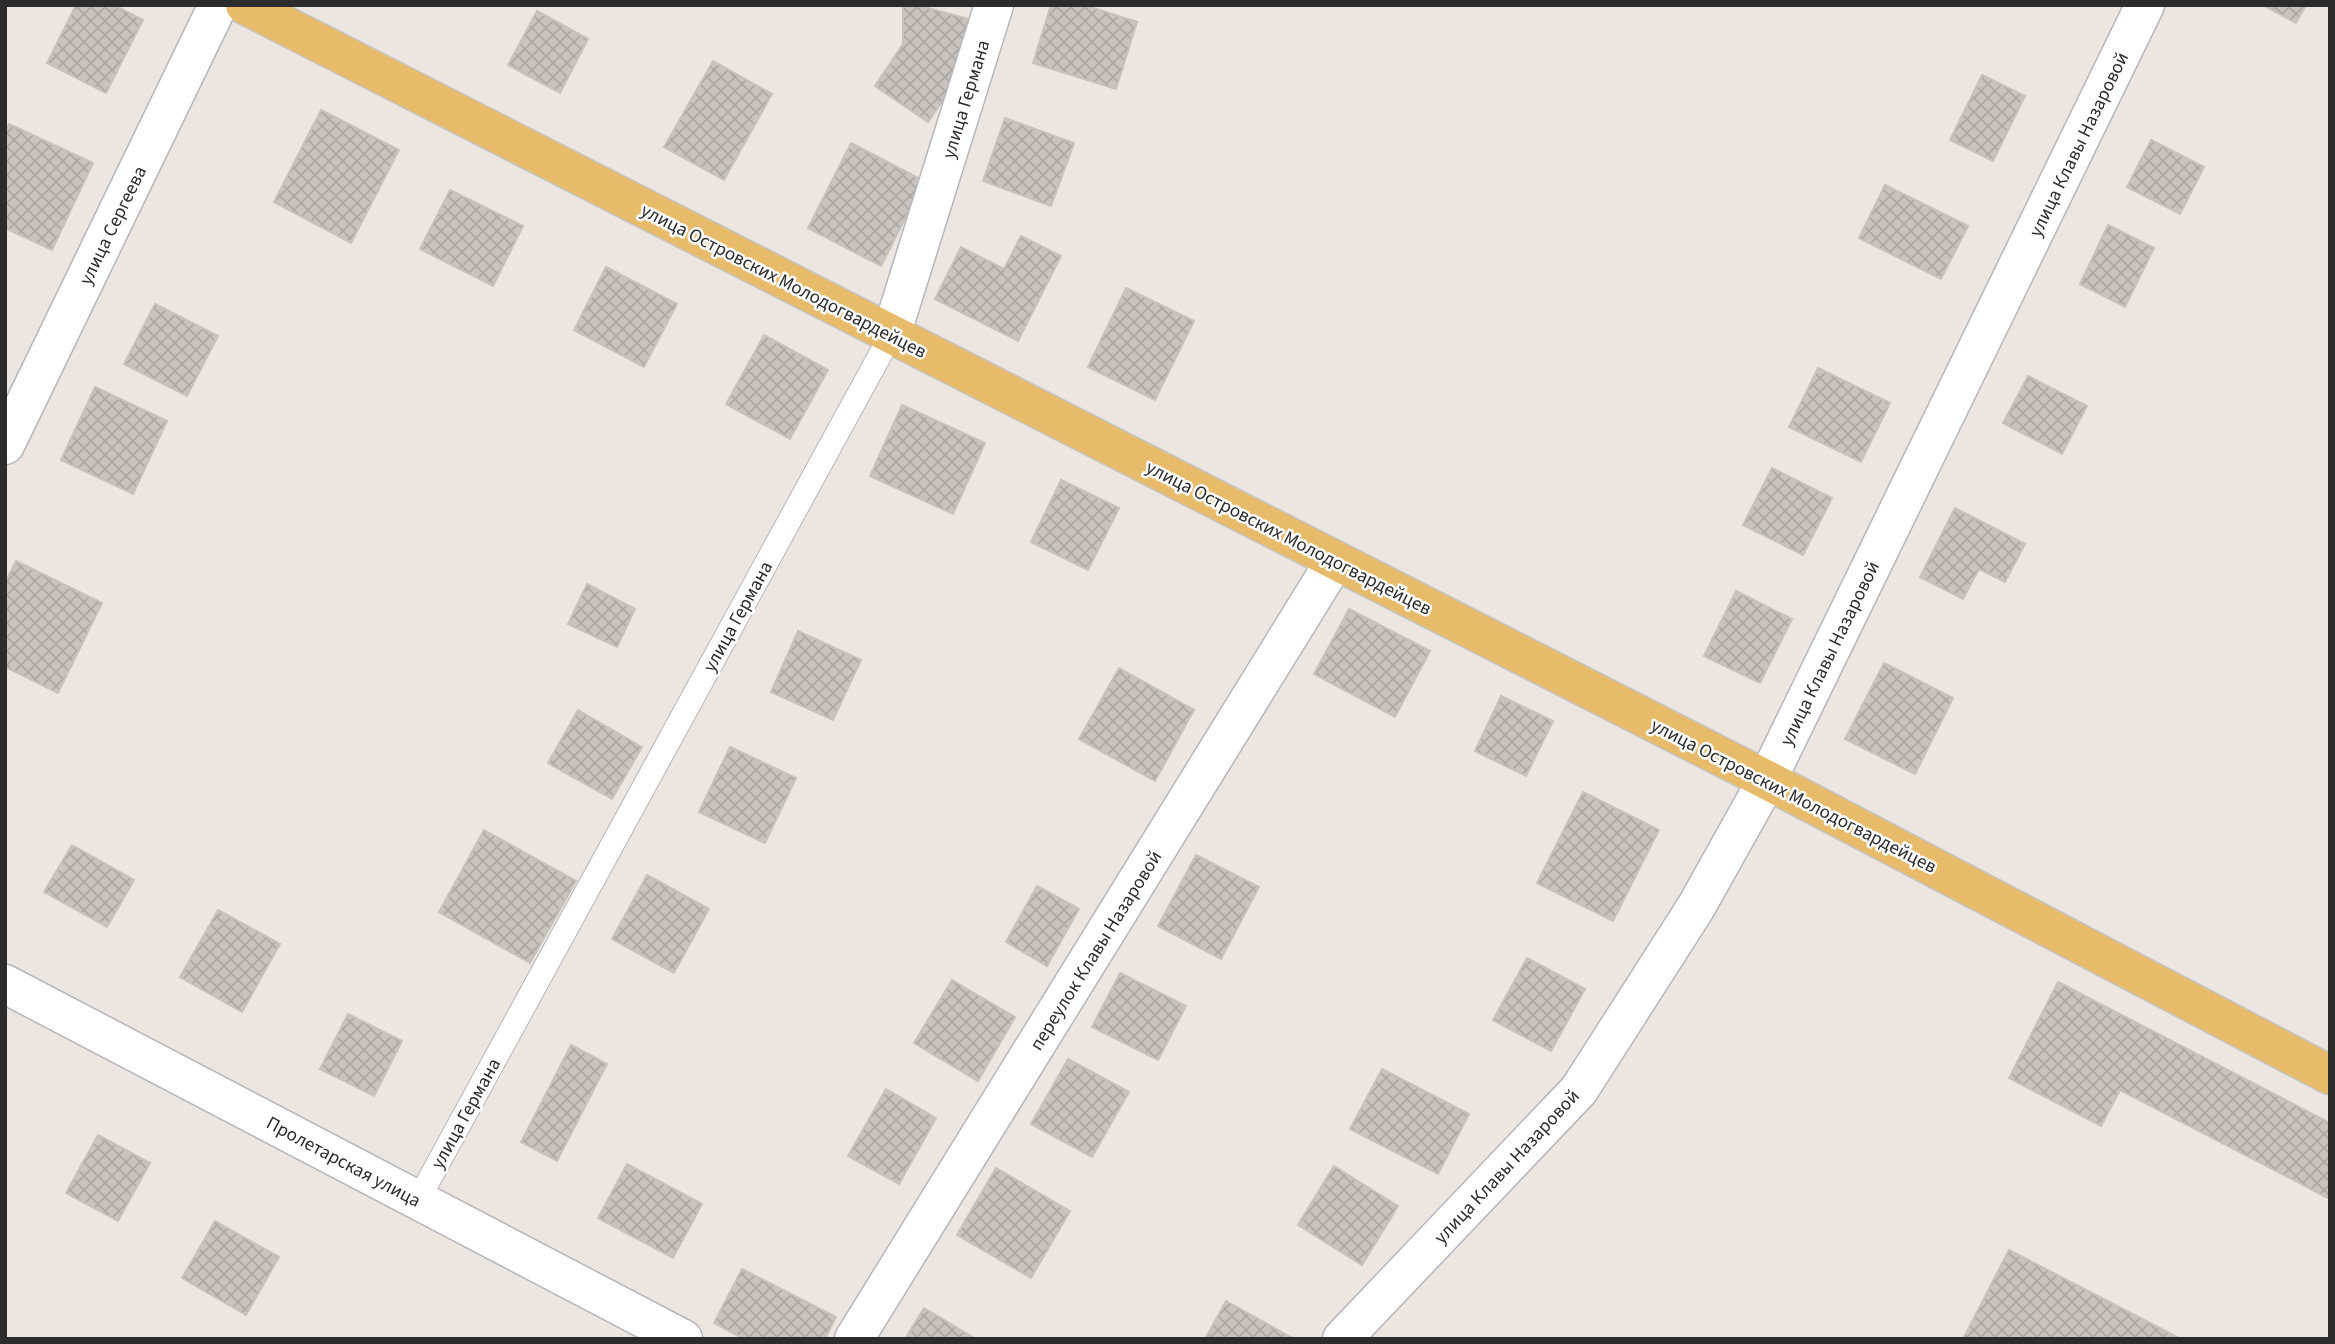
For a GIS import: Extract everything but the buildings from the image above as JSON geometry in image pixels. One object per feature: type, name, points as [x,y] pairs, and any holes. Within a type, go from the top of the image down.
[{"type":"main road","name":"улица Островских Молодогвардейцев","points":[[245,5],[1767,780],[2330,1075]]},
{"type":"street","name":"улица Сергеева","points":[[5,445],[218,5]]},
{"type":"street","name":"улица Германа","points":[[891,335],[994,5]]},
{"type":"street","name":"улица Клавы Назаровой","points":[[1342,1339],[1579,1090],[1696,907],[1767,780],[2145,5]]},
{"type":"street","name":"переулок Клавы Назаровой","points":[[854,1339],[1335,561]]},
{"type":"street","name":"Пролетарская улица","points":[[5,984],[683,1339]]},
{"type":"lane","name":"улица Германа","points":[[418,1200],[891,335]]}]
